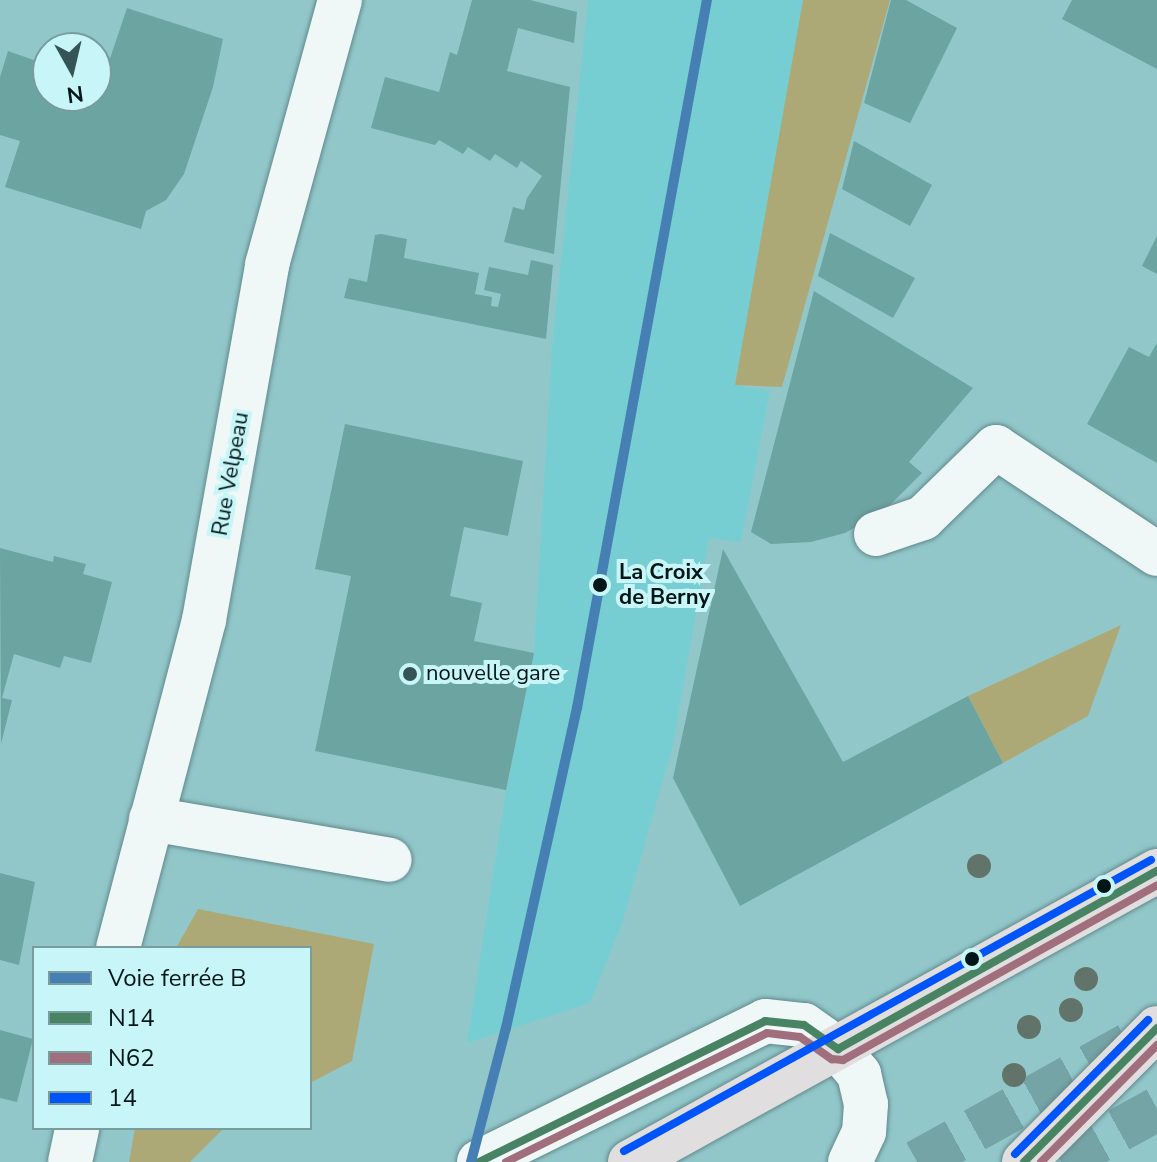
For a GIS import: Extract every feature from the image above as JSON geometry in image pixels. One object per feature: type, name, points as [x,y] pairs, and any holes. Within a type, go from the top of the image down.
[{"type":"main road","points":[[630,1162],[1157,871]]},
{"type":"main road","points":[[1024,1162],[1157,1028]]},
{"type":"street","name":"Rue Velpeau","points":[[119,946],[204,620],[267,265],[340,0]]},
{"type":"street","points":[[876,534],[923,518],[996,447],[1157,554]]},
{"type":"street","points":[[151,819],[390,860]]},
{"type":"street","points":[[479,1162],[765,1021],[804,1025],[838,1049],[859,1074],[866,1104],[864,1132],[850,1162]]},
{"type":"street","points":[[70,1162],[77,1130]]},
{"type":"shaded area","points":[[588,0],[804,0],[735,385],[770,391],[741,542],[709,538],[673,745],[622,924],[590,1003],[467,1043],[506,790],[534,652],[552,347]]},
{"type":"shaded area","points":[[803,0],[890,0],[782,387],[735,385]]},
{"type":"shaded area","points":[[1121,625],[1088,716],[1003,763],[968,696]]},
{"type":"shaded area","points":[[198,909],[374,944],[352,1061],[312,1082],[312,946],[177,946]]},
{"type":"shaded area","points":[[135,1130],[222,1130],[190,1162],[129,1162]]},
{"type":"building","points":[[472,0],[530,0],[577,12],[574,43],[518,28],[507,71],[570,87],[554,254],[504,242],[513,207],[524,210],[527,198],[542,176],[521,161],[517,168],[495,154],[490,161],[468,147],[463,154],[439,140],[435,145],[371,128],[385,77],[439,92],[450,52],[457,55]]},
{"type":"building","points":[[891,0],[906,0],[957,28],[910,123],[864,103]]},
{"type":"building","points":[[1072,0],[1157,0],[1157,69],[1062,19]]},
{"type":"building","points":[[127,8],[223,39],[213,87],[184,174],[166,200],[146,211],[141,229],[5,187],[20,141],[0,135],[0,77],[8,51],[32,59],[32,112],[112,112],[112,53]]},
{"type":"building","points":[[854,141],[932,185],[910,226],[842,189]]},
{"type":"building","points":[[830,233],[915,278],[893,318],[818,276]]},
{"type":"building","points":[[375,235],[407,239],[404,258],[479,273],[475,294],[492,297],[491,306],[498,307],[501,294],[484,290],[489,267],[528,275],[531,260],[553,265],[546,339],[344,298],[349,278],[367,282]]},
{"type":"building","points":[[1157,236],[1157,274],[1142,266]]},
{"type":"building","points":[[814,291],[973,388],[909,462],[922,473],[884,511],[845,533],[811,542],[771,544],[751,532]]},
{"type":"building","points":[[1157,343],[1157,463],[1087,424],[1129,347],[1149,357]]},
{"type":"building","points":[[345,424],[523,461],[508,536],[464,527],[450,596],[482,603],[474,641],[534,653],[506,790],[315,751],[351,576],[315,569]]},
{"type":"building","points":[[0,548],[53,562],[54,556],[86,564],[83,574],[112,582],[91,663],[64,656],[60,668],[14,654],[2,698],[12,700],[1,744]]},
{"type":"building","points":[[723,549],[843,762],[968,696],[1003,763],[740,906],[673,778]]},
{"type":"building","points":[[0,873],[35,882],[19,965],[0,960]]},
{"type":"building","points":[[0,1030],[32,1039],[32,1043],[17,1102],[0,1098]]},
{"type":"tunnel","points":[[917,1162],[1137,1040]]},
{"type":"tunnel","points":[[1061,1162],[1157,1109]]},
{"type":"rail line","name":"B","points":[[471,1162],[506,1028],[577,708],[707,0]]},
{"type":"transit line","name":"14","points":[[624,1151],[1151,860]]},
{"type":"transit line","name":"N14","points":[[479,1162],[765,1021],[804,1025],[838,1049],[1157,871]]},
{"type":"transit line","name":"N62","points":[[506,1162],[767,1033],[800,1037],[832,1059],[843,1060],[1157,885]]},
{"type":"transit line","name":"14","points":[[1015,1154],[1148,1020]]},
{"type":"transit line","name":"N14","points":[[1024,1162],[1157,1028]]},
{"type":"transit line","name":"N62","points":[[1041,1162],[1157,1045]]},
{"type":"place","name":"La Croix de Berny","points":[[600,585]]},
{"type":"place","name":"nouvelle gare","points":[[410,674]]}]
